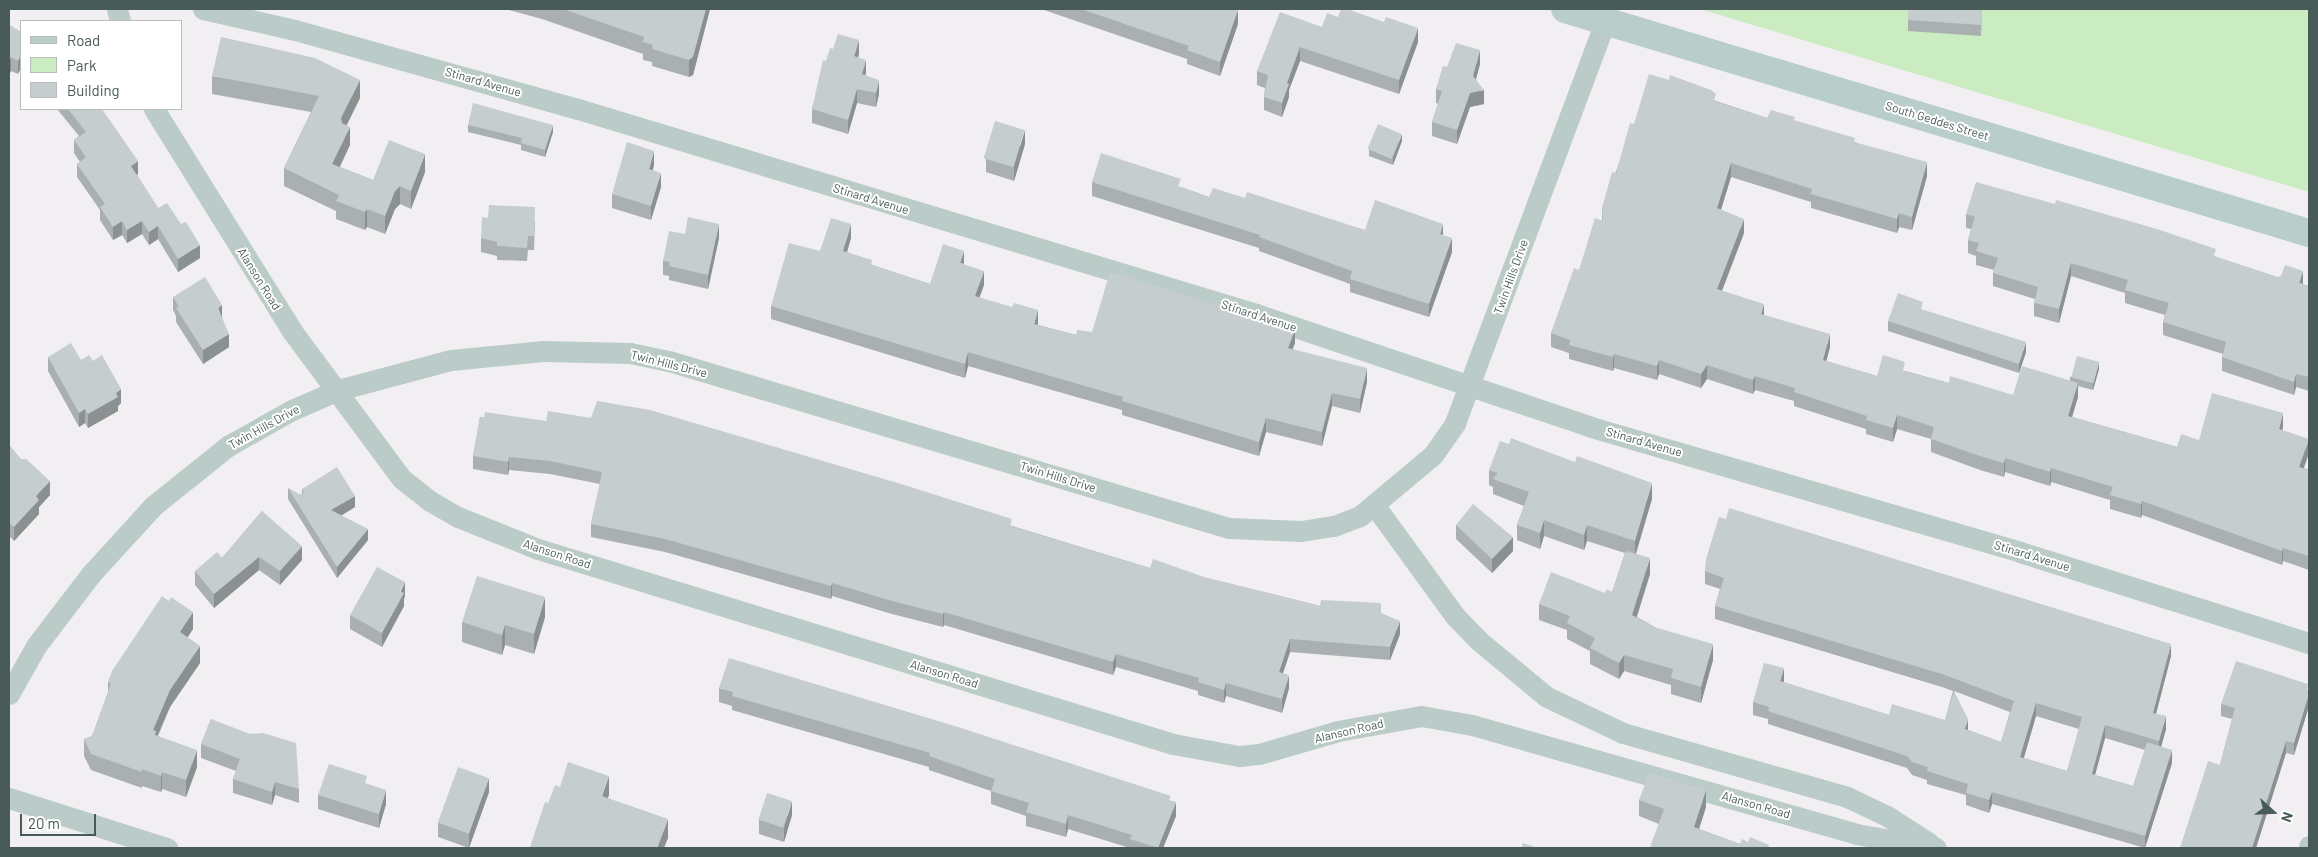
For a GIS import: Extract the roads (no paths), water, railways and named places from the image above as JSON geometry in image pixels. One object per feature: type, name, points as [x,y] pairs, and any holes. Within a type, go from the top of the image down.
[{"type":"main road","name":"South Geddes Street","points":[[1565,9],[2309,233]]},
{"type":"street","name":"Stinard Avenue","points":[[203,9],[295,30],[578,109],[1256,314],[1591,427],[2020,552],[2309,643]]},
{"type":"street","name":"Twin Hills Drive","points":[[9,694],[36,646],[91,574],[153,506],[228,446],[292,410],[338,390],[451,360],[543,351],[630,353],[669,361],[1229,528],[1301,531],[1334,526],[1375,506],[1433,455],[1455,423],[1471,386],[1606,21]]},
{"type":"street","name":"Alanson Road","points":[[155,110],[292,331],[338,390],[402,479],[430,501],[458,517],[538,549],[1173,744],[1239,756],[1259,754],[1338,731],[1422,716],[1472,724],[1856,834],[1937,848]]},
{"type":"street","name":"Alanson Road","points":[[1375,506],[1455,616],[1504,662],[1547,697],[1623,733],[1848,797],[1886,816],[1937,848]]},
{"type":"street","points":[[9,798],[167,848]]}]
